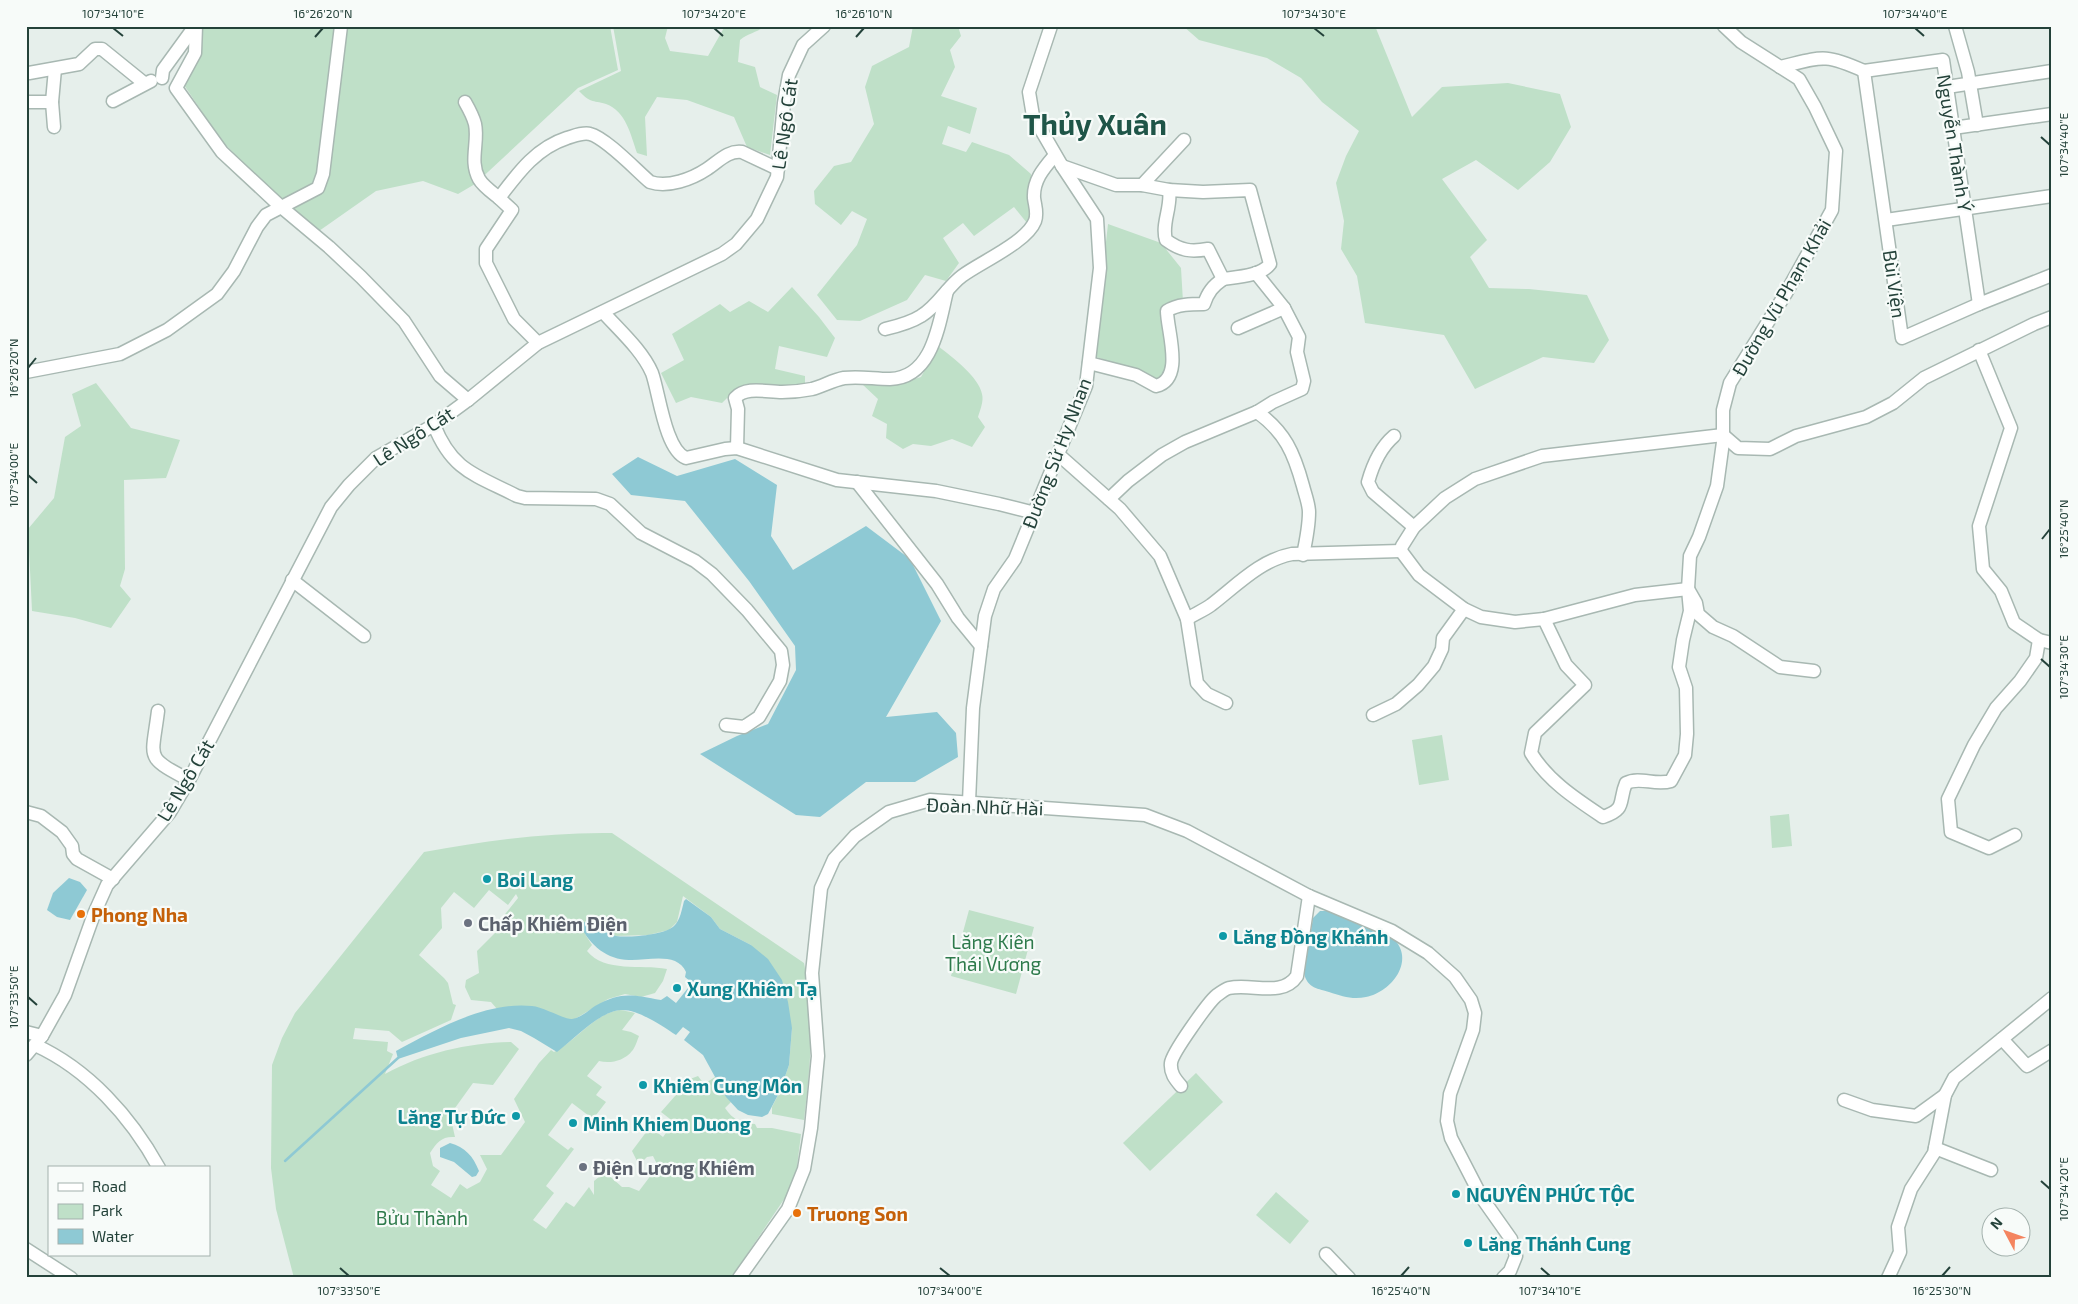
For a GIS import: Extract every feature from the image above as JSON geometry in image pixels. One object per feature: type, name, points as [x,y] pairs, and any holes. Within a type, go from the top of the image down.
[{"type":"street","points":[[162,78],[163,70],[196,26]]},
{"type":"street","points":[[176,88],[195,53],[196,26]]},
{"type":"street","points":[[26,372],[120,354],[167,330],[217,294],[234,271],[257,227],[266,215],[280,206],[318,188],[323,174],[341,26]]},
{"type":"street","name":"Lê Ngô Cát","points":[[26,1055],[38,1040],[65,995],[94,914],[107,885],[170,812],[189,780],[292,580],[323,526],[331,507],[349,485],[376,458],[434,424],[468,400],[538,343],[722,254],[736,244],[757,219],[777,178],[784,103],[789,75],[803,45],[824,26]]},
{"type":"street","name":"Đường Sử Hy Nhan","points":[[969,802],[973,708],[985,616],[994,589],[1015,559],[1086,386],[1100,268],[1099,222],[1058,160],[1033,116],[1029,92],[1051,26]]},
{"type":"street","name":"Đường Vũ Phạm Khải","points":[[1544,619],[1566,665],[1584,685],[1536,733],[1531,753],[1539,766],[1569,794],[1604,816],[1614,813],[1620,808],[1626,783],[1634,779],[1662,784],[1671,781],[1685,755],[1688,734],[1686,688],[1680,667],[1683,640],[1690,611],[1688,589],[1690,556],[1699,537],[1717,486],[1723,434],[1723,410],[1730,384],[1786,293],[1832,210],[1836,151],[1799,79],[1741,42],[1724,26]]},
{"type":"street","points":[[1955,26],[1970,84],[1977,125]]},
{"type":"street","points":[[29,73],[55,70],[79,64],[85,56],[95,49],[102,49],[144,83]]},
{"type":"street","points":[[1780,67],[1823,57],[1838,59],[1864,70]]},
{"type":"street","name":"Nguyễn Thành Ý","points":[[1864,70],[1942,60],[1979,304]]},
{"type":"street","points":[[54,127],[52,102],[55,70]]},
{"type":"street","name":"Bùi Viện","points":[[1864,70],[1902,338],[1979,304],[2052,276]]},
{"type":"street","points":[[1947,87],[2052,71]]},
{"type":"street","points":[[114,101],[144,83],[162,78]]},
{"type":"street","points":[[162,78],[176,88],[222,152],[280,206],[329,247],[398,315],[440,376],[468,400]]},
{"type":"street","points":[[26,102],[52,102]]},
{"type":"street","points":[[465,102],[471,111],[476,126],[475,171],[480,181],[512,210],[486,249],[486,263],[514,319],[538,343]]},
{"type":"street","points":[[1953,128],[2052,114]]},
{"type":"street","points":[[499,198],[536,154],[557,141],[576,135],[590,134],[602,141],[650,182],[656,184],[676,183],[706,170],[736,151],[778,169]]},
{"type":"street","points":[[1142,185],[1184,140]]},
{"type":"street","points":[[885,329],[907,324],[922,316],[961,276],[998,254],[1027,232],[1035,221],[1037,211],[1034,197],[1036,182],[1040,174],[1058,160],[1116,185],[1142,185],[1169,190],[1203,192],[1250,190],[1270,264],[1268,268],[1256,273],[1223,279],[1212,287],[1204,304],[1189,304],[1170,308],[1166,311],[1173,350],[1172,367],[1166,380],[1156,386],[1136,375],[1088,362]]},
{"type":"street","points":[[1169,190],[1170,208],[1165,229],[1166,240],[1181,250],[1188,252],[1208,249],[1223,279]]},
{"type":"street","points":[[1886,220],[2052,196]]},
{"type":"street","points":[[1109,499],[1128,481],[1185,442],[1257,412],[1273,402],[1302,389],[1298,352],[1299,337],[1284,308],[1256,273]]},
{"type":"street","points":[[738,448],[738,409],[735,398],[740,393],[748,390],[796,392],[813,389],[828,382],[845,378],[868,376],[891,379],[909,375],[916,370],[928,353],[936,334],[947,291]]},
{"type":"street","points":[[1238,328],[1284,308]]},
{"type":"street","points":[[603,312],[640,355],[651,372],[666,426],[680,454],[686,458],[738,448],[837,480],[936,491],[1034,513]]},
{"type":"street","points":[[1401,551],[1402,546],[1414,527],[1444,498],[1474,479],[1542,456],[1723,434],[1738,448],[1770,449],[1796,436],[1866,417],[1893,403],[1924,378],[1979,350],[2052,317]]},
{"type":"street","points":[[1979,350],[2011,428],[1978,526],[1983,569],[2001,591],[2014,623],[2039,640],[2052,644]]},
{"type":"street","points":[[1257,412],[1271,422],[1282,434],[1296,462],[1309,510],[1307,534],[1302,554]]},
{"type":"street","points":[[434,424],[448,453],[461,466],[475,474],[524,498],[596,499],[610,504],[642,533],[705,568],[729,590],[781,651],[783,665],[780,681],[759,717],[744,727],[726,725]]},
{"type":"street","points":[[1394,436],[1384,444],[1368,482],[1374,492],[1414,527]]},
{"type":"street","points":[[1059,455],[1120,509],[1160,556],[1188,619],[1197,683],[1207,694],[1226,703]]},
{"type":"street","points":[[857,482],[937,584],[958,618],[981,646]]},
{"type":"street","points":[[1188,619],[1210,606],[1266,563],[1280,556],[1401,551]]},
{"type":"street","points":[[1401,551],[1419,576],[1464,609],[1481,617],[1499,620],[1515,622],[1544,619],[1635,595],[1688,589],[1696,603],[1698,614],[1712,627],[1733,636],[1780,667],[1814,671]]},
{"type":"street","points":[[292,580],[364,636]]},
{"type":"street","points":[[1373,715],[1396,704],[1418,685],[1434,666],[1442,649],[1443,638],[1464,609]]},
{"type":"street","points":[[2016,835],[1989,848],[1951,832],[1948,799],[1974,745],[1996,708],[2020,681],[2036,658],[2039,640]]},
{"type":"street","points":[[158,711],[152,754],[155,760],[163,767],[189,780]]},
{"type":"street","name":"Đoàn Nhữ Hài","points":[[739,1278],[788,1209],[798,1190],[804,1169],[811,1128],[818,1056],[812,972],[821,888],[834,859],[854,836],[889,812],[930,800],[1145,815],[1188,831],[1309,896],[1392,931],[1428,953],[1455,977],[1471,1000],[1475,1013],[1473,1030],[1450,1094],[1447,1121],[1452,1138],[1482,1198],[1511,1239],[1516,1256],[1510,1271],[1503,1278]]},
{"type":"street","points":[[26,812],[41,816],[62,832],[72,846],[76,859],[113,878]]},
{"type":"street","points":[[1181,1086],[1171,1073],[1171,1060],[1178,1047],[1215,997],[1227,989],[1254,987],[1282,989],[1292,984],[1297,976],[1309,896]]},
{"type":"street","points":[[1888,1278],[1900,1252],[1898,1227],[1911,1189],[1934,1153],[1945,1095],[1954,1078],[2052,998]]},
{"type":"street","points":[[26,1032],[100,1090],[129,1122],[148,1147],[158,1166]]},
{"type":"street","points":[[2002,1039],[2027,1066],[2051,1050],[2052,1052]]},
{"type":"street","points":[[1844,1100],[1872,1110],[1916,1116],[1945,1095]]},
{"type":"street","points":[[1935,1148],[1991,1170]]},
{"type":"street","points":[[26,1248],[71,1278]]},
{"type":"street","points":[[1326,1254],[1348,1278]]},
{"type":"green space","points":[[200,26],[610,26],[618,70],[578,88],[475,184],[458,194],[423,181],[376,191],[319,231],[255,175],[221,140],[184,85]]},
{"type":"green space","points":[[613,26],[668,26],[665,38],[670,51],[708,56],[725,26],[765,26],[740,40],[738,62],[755,67],[760,87],[777,95],[770,155],[747,147],[734,117],[687,100],[657,97],[645,117],[647,156],[637,153],[627,125],[618,112],[613,107],[589,99],[579,91],[621,71]]},
{"type":"green space","points":[[913,26],[958,26],[961,36],[950,50],[955,67],[941,96],[977,108],[970,134],[948,126],[942,144],[966,152],[972,142],[1009,155],[1031,174],[1032,213],[1027,223],[1014,207],[974,236],[963,223],[943,238],[959,263],[946,281],[925,275],[907,300],[860,321],[837,320],[817,295],[857,245],[867,219],[852,211],[841,225],[815,204],[814,191],[834,166],[851,162],[874,124],[865,87],[872,66],[909,47]]},
{"type":"green space","points":[[1183,26],[1375,26],[1412,117],[1442,87],[1508,83],[1560,94],[1571,127],[1550,162],[1518,190],[1476,160],[1442,179],[1487,240],[1470,257],[1489,288],[1529,289],[1587,295],[1609,340],[1594,363],[1543,357],[1475,389],[1444,335],[1365,323],[1357,276],[1341,249],[1344,221],[1336,183],[1346,156],[1359,131],[1322,102],[1301,78],[1267,58],[1199,40]]},
{"type":"green space","points":[[1108,224],[1161,243],[1181,268],[1183,302],[1162,309],[1163,328],[1168,353],[1164,370],[1158,381],[1097,357],[1095,341]]},
{"type":"green space","points":[[792,287],[835,338],[827,357],[779,346],[775,369],[805,376],[805,384],[787,387],[745,386],[731,394],[722,403],[691,397],[676,403],[661,373],[684,360],[672,334],[720,304],[730,312],[749,301],[768,312]]},
{"type":"green space","points":[[938,346],[976,381],[983,400],[978,417],[985,427],[972,447],[952,439],[931,446],[913,444],[903,449],[886,438],[887,424],[872,416],[878,399],[862,384],[895,385],[921,377]]},
{"type":"green space","points":[[96,383],[131,428],[180,440],[166,478],[124,480],[125,569],[120,586],[131,599],[111,628],[75,618],[32,611],[28,529],[54,498],[65,437],[81,426],[72,394]]},
{"type":"green space","points":[[1442,735],[1449,780],[1419,785],[1412,740]]},
{"type":"green space","points":[[1789,814],[1792,846],[1772,848],[1770,816]]},
{"type":"green space","name":"Bửu Thành","points":[[612,833],[804,963],[810,1002],[811,1042],[804,1120],[772,1114],[772,1107],[789,1065],[792,1028],[751,945],[720,929],[711,917],[683,896],[677,922],[669,930],[648,935],[615,936],[589,923],[585,934],[592,945],[587,951],[595,958],[613,965],[667,969],[663,981],[655,993],[641,997],[625,994],[608,999],[575,1019],[569,1020],[518,1006],[497,1009],[491,1002],[471,1000],[465,987],[466,980],[479,973],[477,951],[495,933],[497,924],[518,898],[516,894],[508,905],[489,890],[474,908],[454,892],[441,908],[442,928],[419,955],[448,983],[453,1004],[456,1005],[451,1020],[402,1042],[389,1031],[355,1028],[353,1039],[388,1042],[387,1051],[393,1054],[385,1074],[415,1060],[462,1047],[511,1042],[519,1049],[493,1085],[473,1083],[450,1115],[455,1137],[440,1140],[430,1153],[433,1166],[440,1171],[431,1185],[451,1198],[460,1184],[467,1189],[480,1182],[487,1169],[480,1155],[501,1155],[525,1122],[514,1099],[539,1063],[551,1050],[554,1052],[562,1047],[593,1022],[610,1013],[619,1010],[635,1013],[622,1030],[639,1036],[633,1050],[617,1061],[599,1061],[587,1076],[602,1087],[596,1095],[606,1102],[593,1119],[572,1103],[548,1135],[568,1150],[571,1147],[574,1149],[546,1186],[554,1193],[533,1220],[546,1229],[566,1202],[574,1207],[589,1187],[594,1195],[594,1181],[605,1172],[622,1187],[629,1187],[639,1191],[658,1166],[653,1156],[647,1157],[639,1165],[632,1151],[650,1127],[663,1137],[674,1122],[661,1112],[690,1079],[698,1076],[704,1084],[715,1077],[731,1102],[725,1108],[734,1118],[741,1122],[755,1124],[757,1128],[772,1128],[801,1134],[795,1183],[731,1278],[294,1278],[276,1209],[271,1168],[272,1065],[282,1038],[295,1013],[424,852],[517,838],[564,834]]},
{"type":"green space","name":"Lăng Kiên Thái Vương","points":[[969,910],[1034,927],[1016,994],[951,976]]},
{"type":"green space","points":[[1196,1073],[1223,1102],[1150,1171],[1123,1143]]},
{"type":"green space","points":[[1276,1192],[1309,1221],[1290,1244],[1256,1215]]},
{"type":"water","points":[[638,457],[677,476],[735,459],[777,485],[771,536],[793,570],[866,526],[910,559],[941,621],[886,717],[937,712],[956,733],[958,757],[915,782],[866,782],[820,817],[796,815],[700,754],[737,736],[768,724],[796,670],[795,646],[749,581],[685,501],[631,495],[612,474]]},
{"type":"water","points":[[69,878],[80,882],[87,890],[70,920],[57,917],[47,910],[53,893]]},
{"type":"water","points":[[686,899],[711,917],[720,929],[751,945],[768,959],[782,980],[792,1028],[789,1065],[780,1091],[768,1114],[762,1117],[748,1115],[738,1110],[726,1097],[703,1055],[684,1040],[690,1032],[683,1027],[676,1035],[650,1019],[628,1010],[604,1015],[557,1052],[521,1031],[509,1028],[461,1038],[398,1059],[396,1051],[427,1034],[461,1019],[497,1008],[532,1006],[572,1019],[581,1016],[604,1001],[620,996],[661,1000],[667,996],[676,1003],[692,983],[685,977],[686,972],[682,965],[676,961],[660,958],[629,960],[614,957],[594,945],[581,926],[583,922],[592,924],[607,933],[622,937],[663,932],[676,924]]},
{"type":"water","points":[[1320,911],[1330,911],[1393,938],[1400,947],[1402,956],[1398,974],[1392,982],[1376,994],[1356,998],[1312,986],[1305,978],[1304,973],[1313,918]]},
{"type":"water","points":[[450,1143],[460,1147],[471,1157],[479,1171],[476,1176],[472,1177],[454,1162],[440,1157],[440,1148]]},
{"type":"waterway","points":[[285,1161],[398,1058]]},
{"type":"place","name":"Boi Lang","points":[[487,879]]},
{"type":"place","name":"Phong Nha","points":[[81,914]]},
{"type":"place","name":"Chấp Khiêm Điện","points":[[468,923]]},
{"type":"place","name":"Lăng Đồng Khánh","points":[[1223,936]]},
{"type":"place","name":"Xung Khiêm Tạ","points":[[677,988]]},
{"type":"place","name":"Khiêm Cung Môn","points":[[643,1085]]},
{"type":"place","name":"Lăng Tự Đức","points":[[516,1116]]},
{"type":"place","name":"Minh Khiem Duong","points":[[573,1123]]},
{"type":"place","name":"Điện Lương Khiêm","points":[[583,1167]]},
{"type":"place","name":"NGUYÊN PHỨC TỘC","points":[[1456,1194]]},
{"type":"place","name":"Truong Son","points":[[797,1213]]},
{"type":"place","name":"Lăng Thánh Cung","points":[[1468,1243]]},
{"type":"district","name":"Thủy Xuân","points":[[1095,123]]}]
